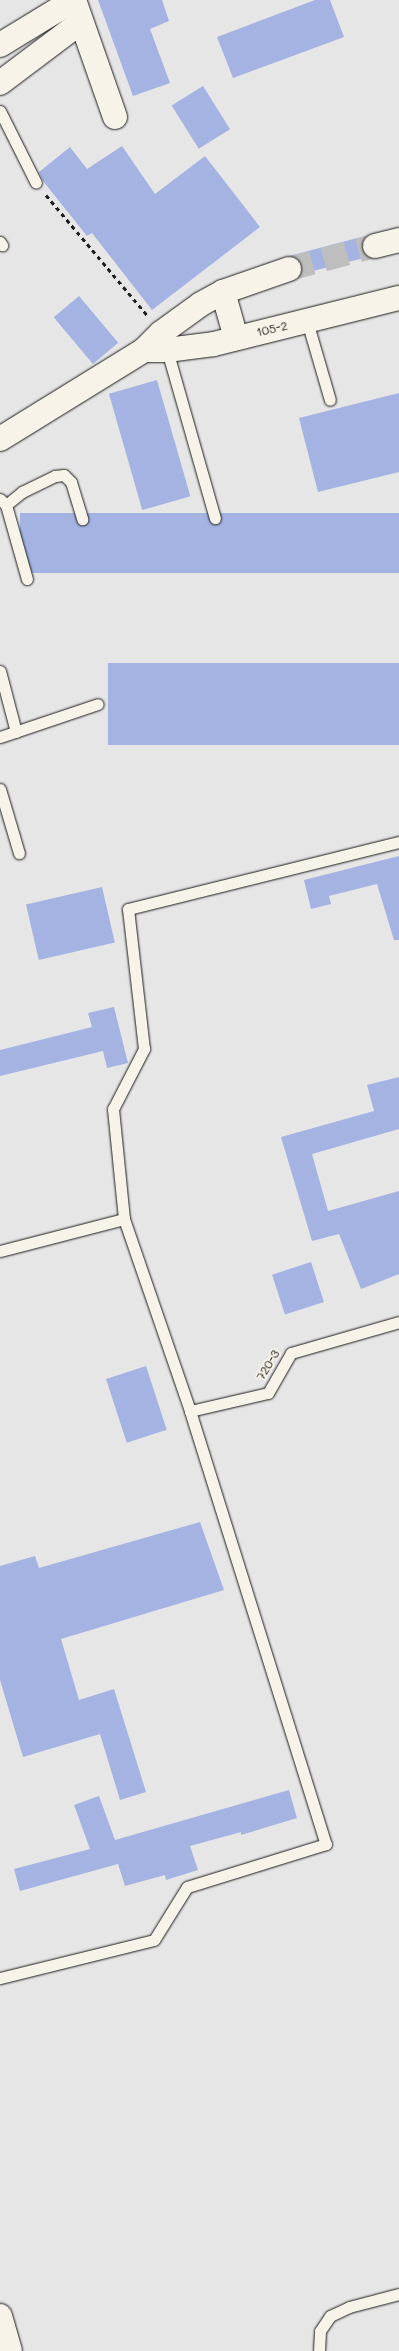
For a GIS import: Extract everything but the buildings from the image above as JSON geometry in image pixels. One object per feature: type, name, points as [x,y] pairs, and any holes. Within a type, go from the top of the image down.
[{"type":"street","points":[[0,45],[77,7]]},
{"type":"street","points":[[0,83],[77,7]]},
{"type":"street","points":[[77,7],[115,117]]},
{"type":"street","points":[[375,246],[399,240]]},
{"type":"street","name":"105-2","points":[[0,439],[158,344],[181,318],[223,292],[289,269]]},
{"type":"street","points":[[223,292],[236,338]]},
{"type":"street","name":"105-2","points":[[158,344],[206,345],[399,298]]},
{"type":"street","points":[[0,2316],[10,2351]]},
{"type":"lane","points":[[0,111],[36,183]]},
{"type":"lane","points":[[307,321],[330,400]]},
{"type":"lane","points":[[158,344],[215,518]]},
{"type":"lane","points":[[27,578],[3,502],[55,476],[64,475],[71,482],[82,520]]},
{"type":"lane","points":[[0,671],[16,732]]},
{"type":"lane","points":[[0,737],[98,704]]},
{"type":"lane","points":[[0,789],[19,853]]},
{"type":"lane","points":[[0,1978],[154,1940],[187,1887],[326,1844],[190,1411],[124,1219],[113,1109],[144,1050],[128,909],[399,842]]},
{"type":"lane","points":[[0,1251],[124,1219]]},
{"type":"lane","name":"720-3","points":[[190,1411],[268,1393],[291,1354],[399,1322]]},
{"type":"lane","points":[[319,2351],[320,2330],[330,2316],[349,2307],[399,2294]]},
{"type":"path","points":[[36,183],[158,344]]},
{"type":"tunnel","points":[[289,269],[375,246]]}]
